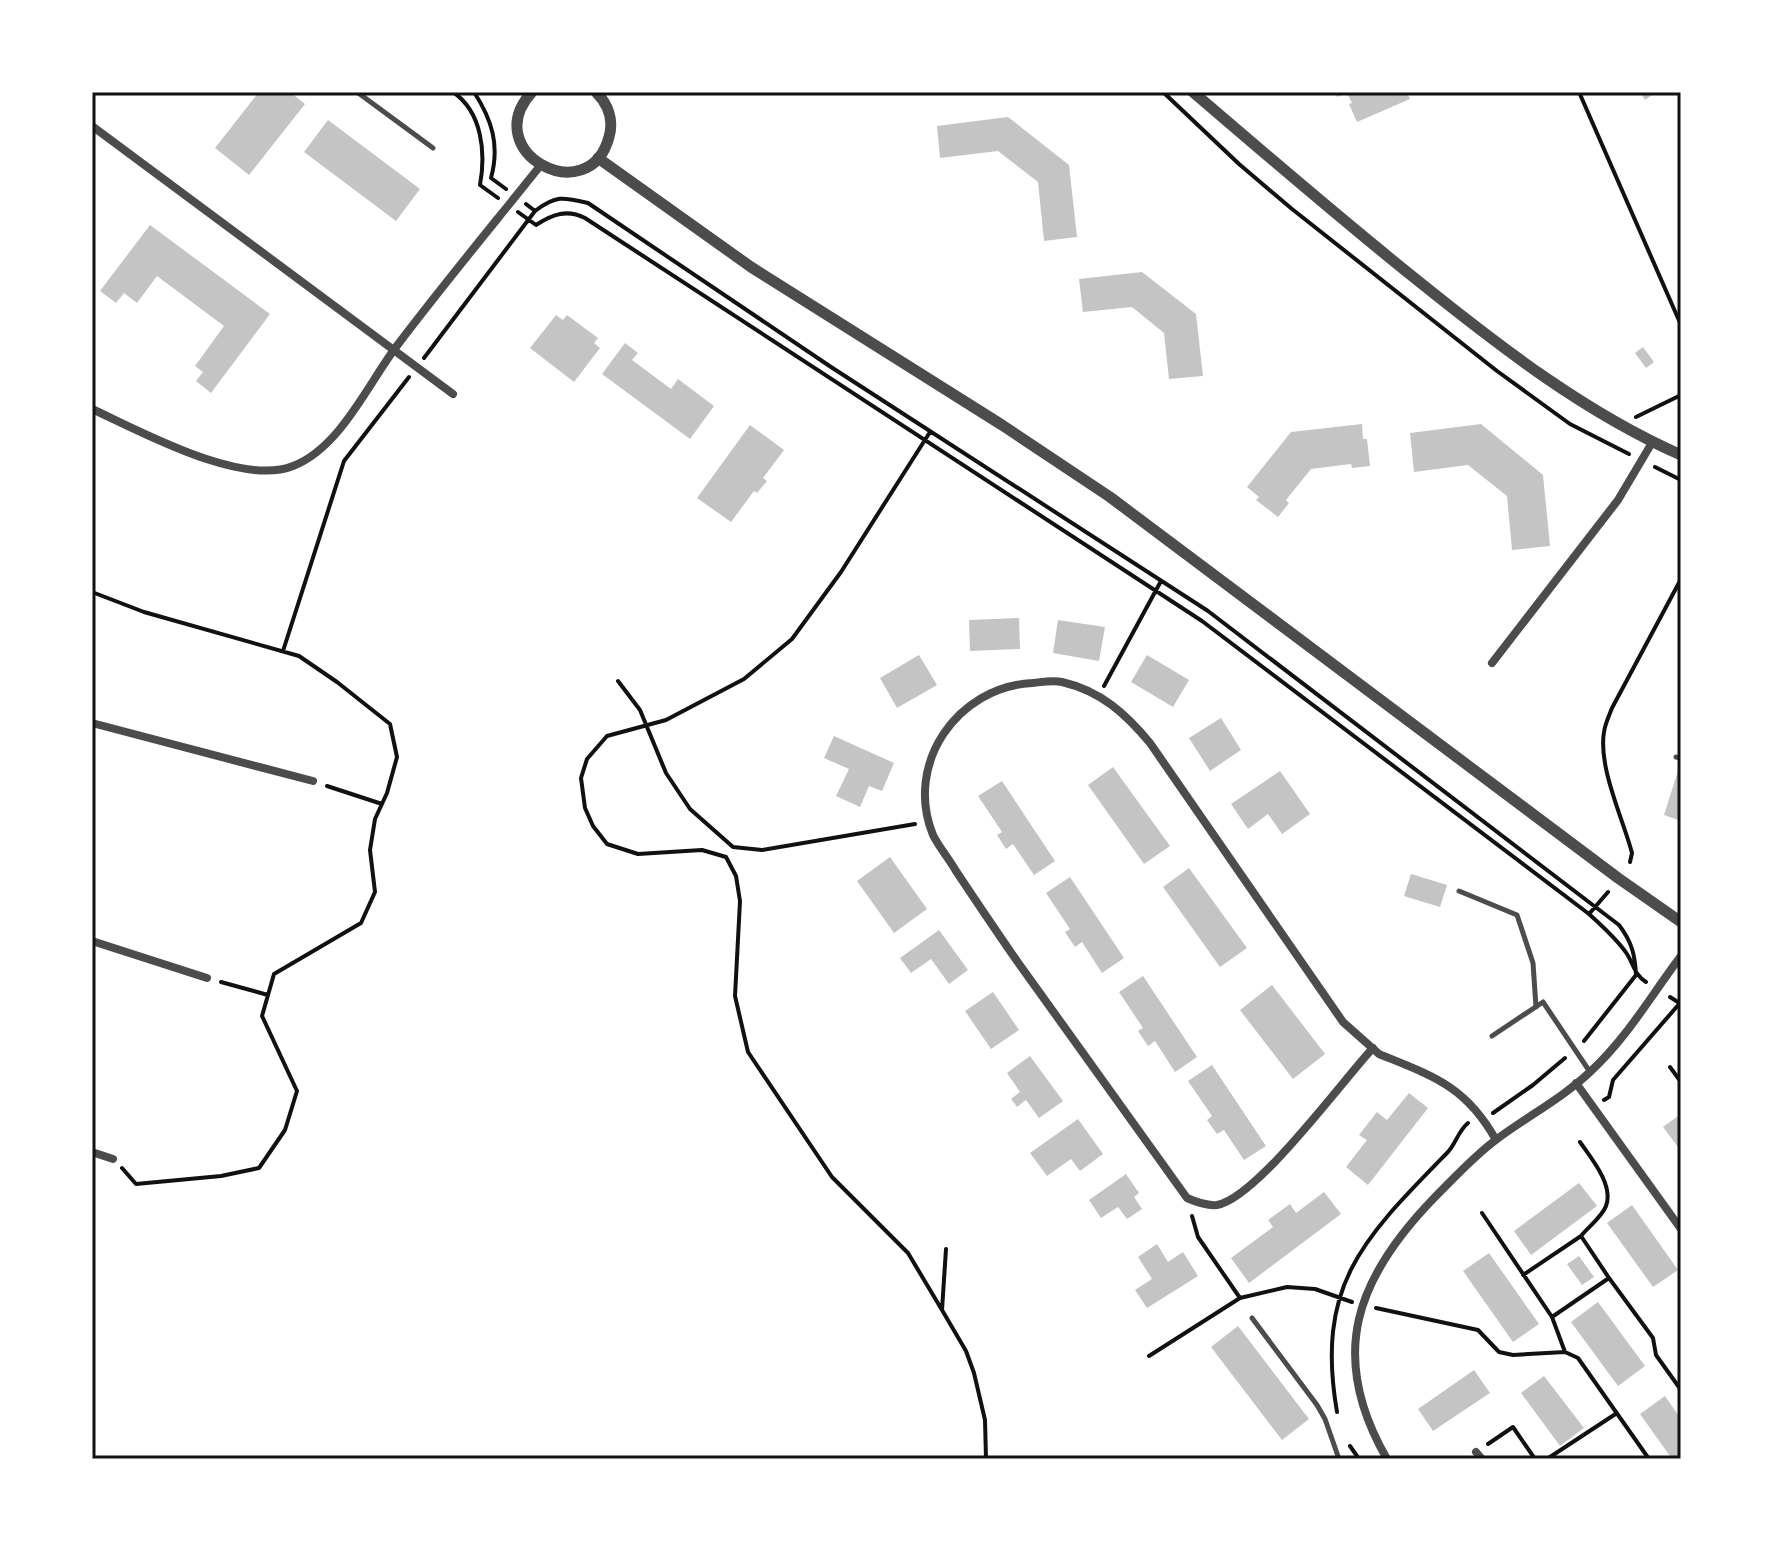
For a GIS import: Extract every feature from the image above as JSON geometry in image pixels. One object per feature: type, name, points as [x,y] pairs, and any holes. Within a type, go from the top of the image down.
[{"type":"street","points":[[532,92],[519,114],[517,129],[521,143],[528,156],[540,166],[569,172],[585,168],[598,158],[607,145],[611,130],[610,114],[596,92]]},
{"type":"street","points":[[1193,92],[1371,243],[1496,343],[1604,416],[1681,455]]},
{"type":"street","points":[[92,126],[453,394]]},
{"type":"street","points":[[598,158],[751,267],[1110,497],[1681,922]]},
{"type":"street","points":[[92,409],[176,448],[215,461],[257,471],[293,466],[337,433],[394,350],[540,166]]},
{"type":"street","points":[[1492,663],[1618,500],[1653,441]]},
{"type":"street","points":[[1373,1048],[1290,1147],[1247,1187],[1218,1205],[1200,1204],[1187,1198],[987,918],[934,836],[926,811],[926,778],[953,718],[978,697],[1022,683],[1061,681],[1099,695],[1130,720],[1150,743],[1343,1022],[1373,1048],[1379,1054],[1452,1086],[1485,1119],[1496,1140]]},
{"type":"street","points":[[92,723],[313,781]]},
{"type":"street","points":[[92,941],[207,978]]},
{"type":"street","points":[[1387,1459],[1370,1429],[1354,1356],[1362,1305],[1380,1263],[1402,1232],[1461,1170],[1496,1140],[1590,1072],[1615,1045],[1681,956]]},
{"type":"street","points":[[1576,1083],[1681,1229]]},
{"type":"street","points":[[92,1152],[113,1159]]},
{"type":"lane","points":[[357,92],[433,148]]},
{"type":"lane","points":[[1459,891],[1517,915],[1533,963],[1536,1007]]},
{"type":"lane","points":[[1492,1036],[1543,1002],[1590,1072]]},
{"type":"lane","points":[[1252,1318],[1317,1405],[1339,1459]]},
{"type":"path","points":[[283,651],[344,461],[417,367],[529,219],[535,211],[551,199],[567,198],[588,203],[1208,611],[1619,925],[1635,954],[1636,975],[1629,957],[1611,934],[1589,914],[1202,621],[585,218],[572,212],[549,216],[536,225],[529,219],[480,185],[483,168],[479,128],[467,101],[453,92]]},
{"type":"path","points":[[474,92],[488,113],[497,149],[491,178],[535,211]]},
{"type":"path","points":[[1163,92],[1292,209],[1497,371],[1570,424],[1609,443]]},
{"type":"path","points":[[1579,92],[1681,325]]},
{"type":"path","points":[[931,431],[841,572],[792,639],[744,679],[666,720],[607,736],[587,759],[581,778],[585,808],[593,826],[607,844],[638,854],[702,850],[726,857],[736,876],[740,901],[735,996],[748,1052],[832,1177],[908,1253],[955,1330],[974,1373],[985,1420],[986,1459]]},
{"type":"path","points":[[1630,862],[1630,845],[1603,747],[1604,731],[1612,708],[1681,579]]},
{"type":"path","points":[[1099,695],[1161,580]]},
{"type":"path","points":[[92,592],[144,612],[299,656],[390,724],[397,757],[375,819],[370,850],[375,892],[361,923],[274,974],[262,1016],[297,1091],[285,1130],[259,1168],[221,1176],[136,1184],[113,1159]]},
{"type":"path","points":[[618,681],[640,710],[666,773],[690,809],[733,847],[762,850],[930,822]]},
{"type":"path","points":[[313,781],[382,804]]},
{"type":"path","points":[[1589,914],[1608,892]]},
{"type":"path","points":[[207,978],[268,995]]},
{"type":"path","points":[[1609,1097],[1609,1085],[1680,1003]]},
{"type":"path","points":[[1670,1067],[1681,1082]]},
{"type":"path","points":[[1523,1275],[1581,1236],[1605,1208],[1608,1193],[1595,1164],[1580,1142]]},
{"type":"path","points":[[1187,1198],[1198,1237],[1240,1298]]},
{"type":"path","points":[[1482,1213],[1552,1317],[1565,1352]]},
{"type":"path","points":[[1581,1236],[1653,1338],[1656,1355],[1681,1390]]},
{"type":"path","points":[[942,1310],[946,1249]]},
{"type":"path","points":[[1552,1317],[1609,1278]]},
{"type":"path","points":[[1149,1356],[1240,1298],[1287,1287],[1315,1289],[1362,1305],[1478,1330],[1499,1352],[1513,1355],[1565,1352],[1578,1358],[1649,1459]]},
{"type":"path","points":[[1547,1459],[1617,1413]]},
{"type":"path","points":[[1479,1455],[1513,1427],[1535,1459]]},
{"type":"building","points":[[259,92],[290,92],[305,104],[249,175],[215,148]]},
{"type":"building","points":[[1335,92],[1407,92],[1410,99],[1357,122],[1347,93],[1337,97]]},
{"type":"building","points":[[1640,92],[1656,92],[1645,100]]},
{"type":"building","points":[[1008,117],[1069,165],[1077,237],[1044,241],[1038,182],[998,151],[940,158],[937,126]]},
{"type":"building","points":[[328,120],[420,189],[396,221],[304,152]]},
{"type":"building","points":[[150,225],[270,314],[211,393],[196,381],[203,372],[195,366],[224,326],[157,276],[137,303],[124,293],[116,303],[100,291]]},
{"type":"building","points":[[1142,272],[1196,314],[1203,376],[1169,379],[1164,333],[1132,307],[1083,312],[1079,279]]},
{"type":"building","points":[[556,315],[563,320],[567,315],[598,338],[594,343],[600,348],[574,382],[530,348]]},
{"type":"building","points":[[625,343],[638,353],[632,360],[671,389],[678,379],[714,406],[690,439],[602,374]]},
{"type":"building","points":[[1643,347],[1654,362],[1646,368],[1635,353]]},
{"type":"building","points":[[1362,424],[1370,466],[1352,468],[1351,464],[1311,469],[1286,500],[1289,503],[1278,517],[1256,500],[1259,497],[1247,487],[1291,432]]},
{"type":"building","points":[[1481,424],[1543,475],[1550,546],[1512,550],[1507,496],[1468,465],[1414,472],[1410,433]]},
{"type":"building","points":[[750,425],[784,450],[763,478],[767,481],[757,493],[754,491],[731,522],[697,498]]},
{"type":"building","points":[[1019,618],[1020,649],[970,651],[969,620]]},
{"type":"building","points":[[1058,620],[1105,627],[1099,661],[1053,653]]},
{"type":"building","points":[[919,655],[937,685],[897,708],[880,678]]},
{"type":"building","points":[[1147,655],[1189,680],[1173,707],[1131,682]]},
{"type":"building","points":[[1221,718],[1241,750],[1210,771],[1189,738]]},
{"type":"building","points":[[834,736],[894,763],[882,791],[869,786],[860,807],[836,796],[849,769],[824,758]]},
{"type":"building","points":[[1113,767],[1170,846],[1144,864],[1088,785]]},
{"type":"building","points":[[1280,771],[1310,814],[1282,834],[1268,814],[1248,829],[1231,804]]},
{"type":"building","points":[[1678,771],[1681,772],[1681,821],[1664,815]]},
{"type":"building","points":[[1002,781],[1055,861],[1034,875],[1013,844],[1006,849],[997,835],[1002,832],[978,796]]},
{"type":"building","points":[[890,857],[927,909],[894,933],[857,881]]},
{"type":"building","points":[[1189,868],[1247,948],[1220,967],[1163,887]]},
{"type":"building","points":[[1411,874],[1447,885],[1440,907],[1404,896]]},
{"type":"building","points":[[1070,877],[1124,958],[1102,973],[1082,942],[1075,947],[1065,932],[1070,929],[1046,893]]},
{"type":"building","points":[[939,930],[968,970],[949,984],[931,959],[911,973],[900,958]]},
{"type":"building","points":[[1143,976],[1197,1057],[1175,1072],[1155,1041],[1148,1046],[1138,1031],[1143,1028],[1119,992]]},
{"type":"building","points":[[1272,985],[1325,1054],[1293,1079],[1240,1010]]},
{"type":"building","points":[[993,992],[1019,1030],[991,1049],[965,1011]]},
{"type":"building","points":[[1030,1056],[1063,1101],[1039,1118],[1026,1100],[1017,1107],[1011,1099],[1020,1092],[1007,1073]]},
{"type":"building","points":[[1212,1065],[1266,1146],[1244,1160],[1224,1130],[1217,1134],[1207,1120],[1212,1116],[1188,1081]]},
{"type":"building","points":[[1409,1093],[1428,1108],[1368,1185],[1346,1167],[1367,1140],[1359,1135],[1377,1112],[1387,1120]]},
{"type":"building","points":[[1681,1114],[1681,1151],[1663,1127]]},
{"type":"building","points":[[1078,1119],[1103,1154],[1080,1171],[1071,1159],[1047,1176],[1030,1153]]},
{"type":"building","points":[[1126,1174],[1139,1193],[1134,1197],[1142,1209],[1127,1219],[1118,1207],[1101,1218],[1089,1200]]},
{"type":"building","points":[[1579,1183],[1597,1206],[1531,1255],[1514,1231]]},
{"type":"building","points":[[1324,1192],[1341,1214],[1249,1283],[1231,1258],[1273,1227],[1268,1220],[1290,1204],[1296,1213]]},
{"type":"building","points":[[1632,1205],[1678,1270],[1653,1287],[1607,1223]]},
{"type":"building","points":[[1157,1244],[1168,1262],[1183,1252],[1198,1276],[1147,1308],[1135,1290],[1152,1279],[1138,1257]]},
{"type":"building","points":[[1489,1253],[1539,1324],[1513,1342],[1463,1271]]},
{"type":"building","points":[[1579,1256],[1594,1277],[1582,1285],[1567,1264]]},
{"type":"building","points":[[1598,1302],[1645,1366],[1618,1386],[1571,1322]]},
{"type":"building","points":[[1238,1326],[1309,1419],[1282,1440],[1211,1347]]},
{"type":"building","points":[[1474,1370],[1490,1393],[1433,1431],[1418,1409]]},
{"type":"building","points":[[1544,1376],[1584,1428],[1560,1446],[1521,1393]]},
{"type":"building","points":[[1665,1396],[1681,1419],[1681,1459],[1672,1459],[1640,1414]]}]
